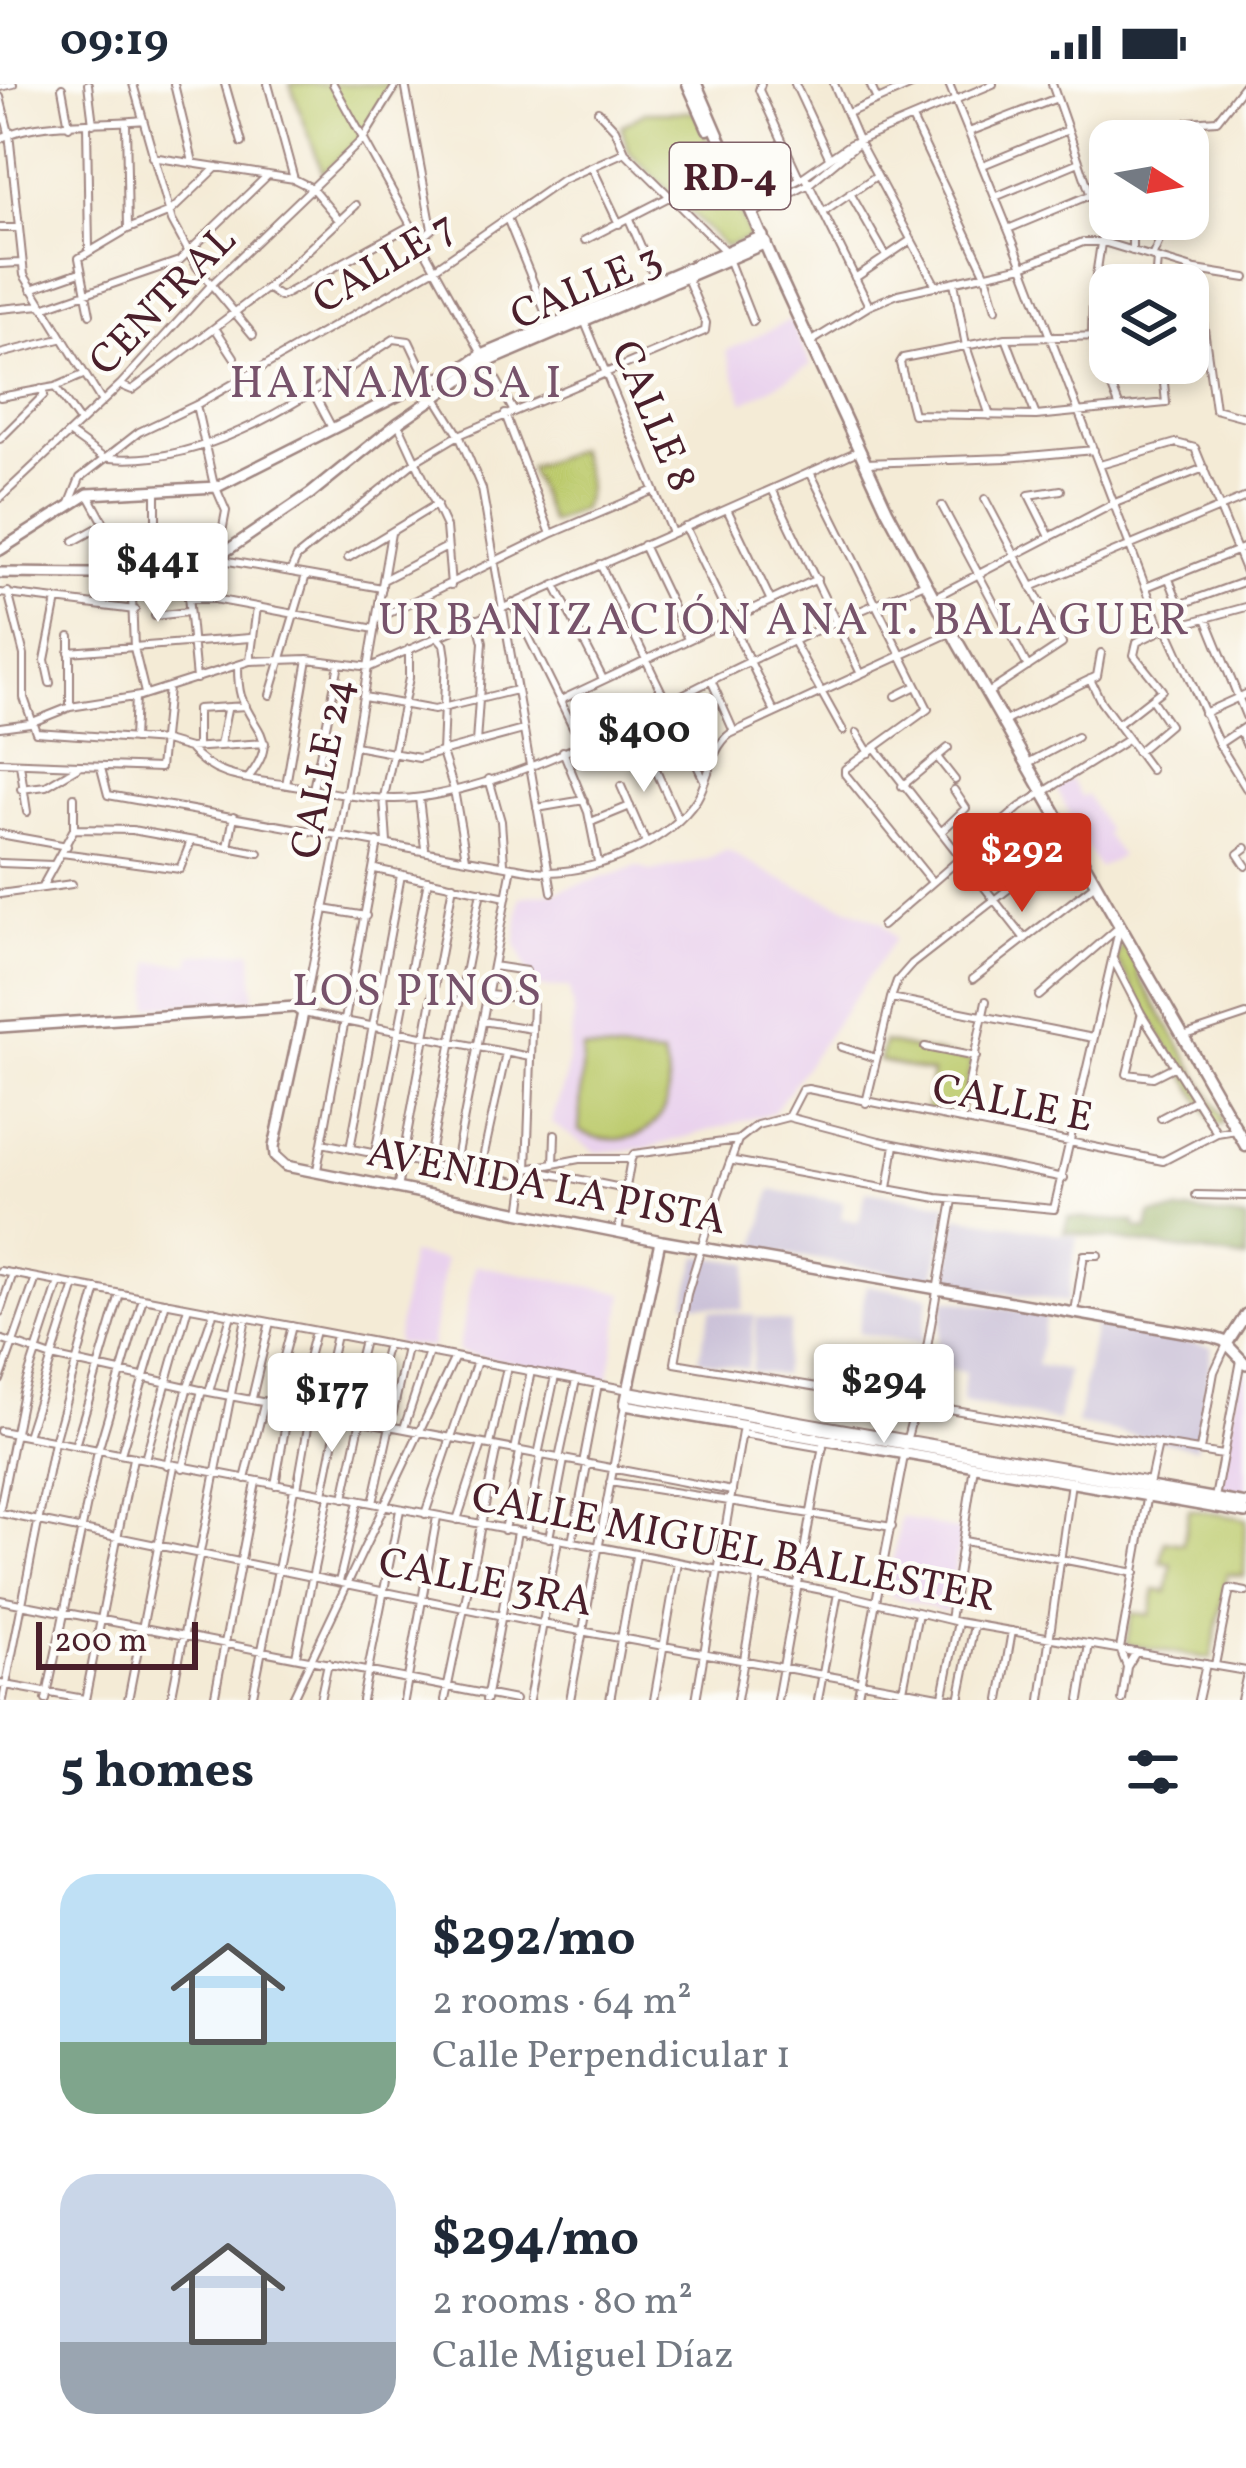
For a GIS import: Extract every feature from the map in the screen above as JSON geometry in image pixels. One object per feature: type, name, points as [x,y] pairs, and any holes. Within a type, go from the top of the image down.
[{"type":"main road","name":"RD-4","points":[[692,84],[862,457],[933,598],[1246,1146]]},
{"type":"street","points":[[0,88],[13,84]]},
{"type":"street","points":[[88,84],[89,249]]},
{"type":"street","points":[[133,84],[152,158],[189,253],[253,335]]},
{"type":"street","points":[[174,84],[194,164]]},
{"type":"street","points":[[225,84],[242,143]]},
{"type":"street","points":[[268,84],[295,179]]},
{"type":"street","points":[[333,84],[509,412],[551,534]]},
{"type":"street","points":[[401,84],[431,229],[418,241]]},
{"type":"street","name":"CENTRAL","points":[[0,498],[120,385],[213,284],[363,140],[401,84]]},
{"type":"street","points":[[795,84],[830,158]]},
{"type":"street","points":[[834,84],[859,142],[936,286]]},
{"type":"street","points":[[870,84],[877,100]]},
{"type":"street","points":[[950,84],[1164,630],[1219,744],[1246,788]]},
{"type":"street","points":[[1052,84],[1089,192]]},
{"type":"street","points":[[760,85],[869,306]]},
{"type":"street","points":[[848,113],[910,85]]},
{"type":"street","points":[[805,180],[830,158],[859,142],[988,85]]},
{"type":"street","points":[[1209,121],[1217,120],[1243,86]]},
{"type":"street","points":[[62,88],[70,126]]},
{"type":"street","points":[[0,98],[9,133],[20,263],[31,289],[102,402]]},
{"type":"street","points":[[969,132],[1057,98]]},
{"type":"street","points":[[598,111],[615,129],[625,152],[727,255],[753,322]]},
{"type":"street","points":[[912,119],[986,275],[996,310]]},
{"type":"street","points":[[0,140],[9,133],[143,120]]},
{"type":"street","points":[[126,122],[128,230]]},
{"type":"street","points":[[982,165],[1068,130]]},
{"type":"street","points":[[749,211],[859,142]]},
{"type":"street","name":"CALLE 7","points":[[70,502],[80,478],[139,432],[196,405],[435,268],[562,180],[625,152]]},
{"type":"street","points":[[152,158],[295,179],[312,188],[339,220]]},
{"type":"street","points":[[995,197],[1079,162]]},
{"type":"street","points":[[592,166],[619,224]]},
{"type":"street","points":[[90,314],[79,259],[89,249],[170,212],[217,167]]},
{"type":"street","points":[[0,309],[42,306],[179,261],[268,175]]},
{"type":"street","points":[[824,212],[877,176]]},
{"type":"street","points":[[850,193],[886,256]]},
{"type":"street","points":[[1008,229],[1089,195]]},
{"type":"street","points":[[585,240],[669,196]]},
{"type":"street","points":[[120,385],[131,390],[236,312],[356,205]]},
{"type":"street","points":[[507,218],[553,330]]},
{"type":"street","points":[[628,219],[656,281]]},
{"type":"street","points":[[267,288],[280,297],[410,226]]},
{"type":"street","points":[[0,228],[16,228]]},
{"type":"street","points":[[855,278],[911,240]]},
{"type":"street","points":[[1132,240],[1132,250]]},
{"type":"street","points":[[1155,264],[1161,240]]},
{"type":"street","name":"CALLE 3","points":[[217,487],[430,380],[452,375],[762,241]]},
{"type":"street","points":[[809,343],[898,294],[1023,266],[1083,242],[1103,242],[1176,264]]},
{"type":"street","points":[[1099,264],[1103,242]]},
{"type":"street","points":[[0,265],[20,263]]},
{"type":"street","points":[[31,289],[80,272]]},
{"type":"street","points":[[1209,272],[1246,278]]},
{"type":"street","points":[[290,572],[297,557],[417,460],[459,435],[705,331],[686,274]]},
{"type":"street","name":"CALLE 3","points":[[583,317],[656,281],[686,274]]},
{"type":"street","points":[[954,282],[966,346],[990,416]]},
{"type":"street","name":"CALLE 8","points":[[583,317],[672,532]]},
{"type":"street","points":[[215,328],[234,357]]},
{"type":"street","points":[[1089,336],[1006,338],[903,358],[900,363],[916,416],[1036,416],[1166,403],[1164,384]]},
{"type":"street","points":[[0,354],[60,338]]},
{"type":"street","points":[[1006,338],[1036,416]]},
{"type":"street","points":[[69,433],[108,459],[205,443],[314,394],[394,339],[409,341],[482,489],[551,892]]},
{"type":"street","name":"CALLE 3","points":[[217,559],[310,494],[483,360]]},
{"type":"street","points":[[1209,365],[1215,409],[1245,418]]},
{"type":"street","points":[[0,397],[42,392],[84,374]]},
{"type":"street","points":[[1111,384],[1120,408]]},
{"type":"street","points":[[55,387],[80,422]]},
{"type":"street","points":[[0,439],[42,392]]},
{"type":"street","points":[[314,394],[333,431]]},
{"type":"street","points":[[196,405],[226,511],[217,559]]},
{"type":"street","points":[[398,423],[446,526],[451,584]]},
{"type":"street","points":[[1100,464],[1176,443],[1195,448],[1242,549],[1246,572]]},
{"type":"street","points":[[0,727],[30,724],[70,707],[146,695],[250,661],[308,659],[370,667],[810,472],[862,457],[1007,458],[1094,450]]},
{"type":"street","points":[[933,598],[1115,503],[1204,468]]},
{"type":"street","points":[[810,472],[928,707],[845,769],[845,774],[932,882]]},
{"type":"street","points":[[0,550],[88,494],[217,487]]},
{"type":"street","points":[[772,489],[862,676]]},
{"type":"street","points":[[377,619],[654,490]]},
{"type":"street","points":[[1049,536],[1029,495],[1061,490]]},
{"type":"street","points":[[155,493],[156,565]]},
{"type":"street","points":[[88,494],[130,570],[134,648],[146,695]]},
{"type":"street","points":[[1031,587],[1246,497]]},
{"type":"street","points":[[985,499],[1061,646],[988,693]]},
{"type":"street","points":[[348,558],[437,504]]},
{"type":"street","points":[[942,506],[1028,667]]},
{"type":"street","points":[[728,508],[771,601]]},
{"type":"street","points":[[74,541],[103,525]]},
{"type":"street","points":[[685,526],[776,714]]},
{"type":"street","points":[[156,532],[222,533]]},
{"type":"street","name":"CALLE 24","points":[[303,1012],[356,746],[391,533]]},
{"type":"street","points":[[643,545],[688,640]]},
{"type":"street","points":[[0,573],[91,574],[207,564],[217,559],[383,584],[447,548]]},
{"type":"street","points":[[1146,587],[1242,549]]},
{"type":"street","points":[[600,564],[704,780]]},
{"type":"street","points":[[185,565],[196,679]]},
{"type":"street","points":[[270,695],[306,574]]},
{"type":"street","points":[[561,700],[817,579]]},
{"type":"street","points":[[1169,579],[1187,625]]},
{"type":"street","points":[[1179,604],[1246,581]]},
{"type":"street","points":[[133,585],[186,583]]},
{"type":"street","points":[[246,706],[196,709],[193,747],[201,763],[248,779],[419,798],[530,766],[926,583]]},
{"type":"street","points":[[555,585],[603,679]]},
{"type":"street","points":[[134,610],[4,593],[24,655],[24,698],[36,733],[193,747],[265,743]]},
{"type":"street","points":[[188,599],[214,599],[375,629]]},
{"type":"street","points":[[50,683],[45,660],[57,600]]},
{"type":"street","points":[[512,603],[581,743]]},
{"type":"street","points":[[250,661],[256,607]]},
{"type":"street","points":[[1117,725],[1162,689],[1133,650],[1137,642],[1245,609]]},
{"type":"street","points":[[155,616],[189,611]]},
{"type":"street","points":[[1206,618],[1246,716]]},
{"type":"street","points":[[476,743],[483,642],[477,619]]},
{"type":"street","points":[[101,768],[104,792],[109,795],[548,872],[598,863],[645,842],[678,819],[700,794],[721,741],[734,732],[952,632]]},
{"type":"street","points":[[70,637],[70,707]]},
{"type":"street","points":[[437,637],[446,650],[442,752],[466,858]]},
{"type":"street","points":[[69,652],[250,638]]},
{"type":"street","points":[[793,641],[843,731]]},
{"type":"street","points":[[316,1174],[382,842],[384,797],[404,705],[409,649]]},
{"type":"street","points":[[1005,721],[1090,679],[1097,674],[1101,653]]},
{"type":"street","points":[[286,784],[308,659]]},
{"type":"street","points":[[313,789],[339,664]]},
{"type":"street","points":[[238,666],[246,706],[265,743],[248,779]]},
{"type":"street","points":[[1090,679],[1151,770]]},
{"type":"street","points":[[711,680],[734,732]]},
{"type":"street","points":[[896,696],[916,686]]},
{"type":"street","points":[[0,762],[160,767],[168,688]]},
{"type":"street","points":[[364,697],[441,708],[516,689]]},
{"type":"street","points":[[1204,712],[1246,694]]},
{"type":"street","points":[[133,740],[135,697]]},
{"type":"street","points":[[1137,752],[1169,725],[1152,700]]},
{"type":"street","points":[[220,745],[227,710]]},
{"type":"street","points":[[1219,744],[1243,728],[1246,744]]},
{"type":"street","points":[[356,746],[419,758],[523,730]]},
{"type":"street","points":[[857,733],[1025,939]]},
{"type":"street","points":[[636,761],[683,736]]},
{"type":"street","points":[[1028,763],[1077,737]]},
{"type":"street","points":[[882,926],[1044,790],[1127,740]]},
{"type":"street","points":[[902,786],[948,748]]},
{"type":"street","points":[[563,752],[591,822],[598,863]]},
{"type":"street","points":[[649,754],[678,819]]},
{"type":"street","points":[[937,757],[955,780]]},
{"type":"street","points":[[20,764],[27,812]]},
{"type":"street","points":[[22,789],[46,786],[78,767]]},
{"type":"street","points":[[454,1169],[506,896],[508,866],[489,779]]},
{"type":"street","points":[[621,786],[645,842]]},
{"type":"street","points":[[940,833],[966,809],[954,790]]},
{"type":"street","points":[[42,887],[74,829],[74,797]]},
{"type":"street","points":[[419,798],[425,850]]},
{"type":"street","points":[[537,808],[584,800]]},
{"type":"street","points":[[591,822],[630,806]]},
{"type":"street","points":[[228,848],[235,817]]},
{"type":"street","points":[[74,829],[132,830],[259,854]]},
{"type":"street","points":[[0,834],[180,869],[191,841]]},
{"type":"street","points":[[866,1102],[891,998],[912,964],[1073,838]]},
{"type":"street","points":[[1242,851],[1246,866]]},
{"type":"street","points":[[0,863],[53,866]]},
{"type":"street","points":[[374,869],[506,896]]},
{"type":"street","points":[[350,1149],[401,874]]},
{"type":"street","points":[[375,1154],[428,880]]},
{"type":"street","points":[[974,979],[1097,883]]},
{"type":"street","points":[[0,894],[72,884]]},
{"type":"street","points":[[397,1190],[453,885]]},
{"type":"street","points":[[428,1164],[481,891]]},
{"type":"street","points":[[324,909],[365,916]]},
{"type":"street","points":[[732,1160],[953,1200],[1050,1209],[1064,1178],[1120,927]]},
{"type":"street","points":[[1039,996],[1120,927]]},
{"type":"street","points":[[1113,959],[1141,1013],[1217,1133]]},
{"type":"street","points":[[493,966],[526,970]]},
{"type":"street","points":[[488,995],[532,1004],[527,1169],[521,1214]]},
{"type":"street","points":[[891,998],[1093,1038]]},
{"type":"street","points":[[961,1120],[986,1001]]},
{"type":"street","points":[[0,1027],[290,1005],[345,1022],[530,1057]]},
{"type":"street","name":"AVENIDA LA PISTA","points":[[303,1012],[274,1148],[280,1163],[660,1241],[1075,1312],[1212,1337],[1227,1344]]},
{"type":"street","points":[[1141,1013],[1127,1074],[1153,1077],[1175,1066]]},
{"type":"street","points":[[1183,1036],[1246,1015]]},
{"type":"street","points":[[482,1021],[532,1029]]},
{"type":"street","points":[[841,1047],[876,1058]]},
{"type":"street","points":[[926,1047],[976,1057]]},
{"type":"street","points":[[480,1174],[506,1052]]},
{"type":"street","name":"CALLE E","points":[[788,1117],[805,1089],[1163,1161],[1217,1133],[1237,1130]]},
{"type":"street","points":[[1161,1118],[1196,1100]]},
{"type":"street","points":[[618,1232],[634,1154],[738,1140],[757,1124],[788,1117],[1064,1178]]},
{"type":"street","points":[[554,1164],[555,1134]]},
{"type":"street","points":[[738,1140],[686,1294],[675,1363],[1222,1455]]},
{"type":"street","points":[[322,1143],[526,1184]]},
{"type":"street","points":[[888,1189],[895,1144]]},
{"type":"street","points":[[527,1169],[579,1159],[631,1160]]},
{"type":"street","points":[[527,1169],[626,1189]]},
{"type":"street","points":[[1196,1195],[1246,1196]]},
{"type":"street","points":[[857,1700],[953,1200]]},
{"type":"street","points":[[570,1700],[660,1241]]},
{"type":"street","points":[[1075,1312],[1084,1256],[1097,1255]]},
{"type":"street","points":[[0,1271],[598,1384],[627,1397],[823,1444],[906,1445]]},
{"type":"street","points":[[0,1312],[13,1274]]},
{"type":"street","points":[[0,1380],[36,1278]]},
{"type":"street","points":[[0,1511],[14,1433],[58,1282]]},
{"type":"street","points":[[27,1436],[75,1285]]},
{"type":"street","points":[[3,1700],[54,1442],[97,1289]]},
{"type":"street","points":[[75,1446],[120,1294]]},
{"type":"street","points":[[46,1696],[98,1451],[143,1298]]},
{"type":"street","points":[[121,1456],[166,1303]]},
{"type":"street","points":[[144,1460],[188,1306]]},
{"type":"street","points":[[128,1700],[188,1386],[214,1312]]},
{"type":"street","points":[[1200,1450],[1214,1372],[1246,1314]]},
{"type":"street","points":[[175,1466],[231,1315]]},
{"type":"street","points":[[171,1700],[246,1318]]},
{"type":"street","points":[[252,1399],[270,1322]]},
{"type":"street","points":[[245,1480],[292,1326]]},
{"type":"street","points":[[274,1485],[315,1330]]},
{"type":"street","points":[[252,1700],[296,1490],[337,1335]]},
{"type":"street","points":[[0,1339],[98,1368],[585,1464],[812,1515],[892,1527]]},
{"type":"street","points":[[296,1656],[342,1415],[364,1340]]},
{"type":"street","points":[[344,1499],[387,1344]]},
{"type":"street","points":[[1215,1498],[1244,1362],[1227,1344]]},
{"type":"street","points":[[373,1504],[407,1348]]},
{"type":"street","points":[[404,1428],[429,1352]]},
{"type":"street","points":[[292,1700],[343,1582],[454,1357]]},
{"type":"street","points":[[425,1514],[477,1361]]},
{"type":"street","points":[[445,1700],[507,1367]]},
{"type":"street","points":[[504,1530],[531,1371]]},
{"type":"street","points":[[487,1697],[555,1376]]},
{"type":"street","points":[[530,1700],[576,1380]]},
{"type":"street","points":[[572,1542],[598,1384]]},
{"type":"street","points":[[627,1397],[1246,1504]]},
{"type":"street","points":[[744,1425],[906,1445],[974,1466],[1070,1482],[1149,1488],[1246,1514]]},
{"type":"street","points":[[696,1700],[744,1425]]},
{"type":"street","name":"CALLE MIGUEL BALLESTER","points":[[0,1431],[1246,1675]]},
{"type":"street","points":[[777,1700],[823,1444]]},
{"type":"street","points":[[1127,1667],[1120,1649],[1158,1444]]},
{"type":"street","points":[[457,1520],[489,1446]]},
{"type":"street","points":[[3,1685],[86,1700],[133,1458]]},
{"type":"street","points":[[942,1699],[974,1466]]},
{"type":"street","points":[[214,1700],[256,1482]]},
{"type":"street","points":[[610,1482],[731,1496]]},
{"type":"street","points":[[1041,1700],[1070,1482]]},
{"type":"street","points":[[343,1582],[358,1502]]},
{"type":"street","points":[[362,1700],[400,1510]]},
{"type":"street","name":"CALLE 3RA","points":[[0,1511],[502,1616],[861,1683],[902,1696],[959,1700]]},
{"type":"street","points":[[404,1700],[437,1516]]},
{"type":"street","points":[[964,1541],[1135,1573]]},
{"type":"street","points":[[610,1700],[636,1555]]},
{"type":"street","points":[[654,1700],[678,1563]]},
{"type":"street","points":[[737,1700],[758,1578]]},
{"type":"street","points":[[1198,1700],[1230,1588],[1246,1592]]},
{"type":"street","points":[[818,1700],[838,1593]]},
{"type":"street","points":[[0,1600],[515,1700]]},
{"type":"street","points":[[902,1696],[917,1613]]},
{"type":"street","points":[[959,1700],[974,1624]]},
{"type":"street","points":[[1000,1700],[1012,1631]]},
{"type":"street","points":[[1080,1700],[1089,1644]]},
{"type":"street","points":[[1122,1700],[1127,1667],[1136,1652]]},
{"type":"street","points":[[320,1700],[328,1663]]},
{"type":"street","points":[[1241,1700],[1246,1675]]},
{"type":"shaded area","points":[[790,320],[811,365],[744,403],[726,351]]},
{"type":"shaded area","points":[[1071,779],[1081,797],[1087,795],[1121,856],[1098,868],[1056,788]]},
{"type":"shaded area","points":[[727,850],[777,878],[882,922],[895,939],[774,1112],[647,1148],[596,1152],[551,1123],[565,1080],[574,1013],[569,988],[533,987],[516,943],[520,897],[638,867],[651,872],[709,859]]},
{"type":"shaded area","points":[[252,951],[254,998],[149,1007],[151,962],[191,964],[192,955]]},
{"type":"shaded area","points":[[771,1190],[843,1202],[841,1218],[859,1222],[866,1191],[947,1204],[934,1279],[756,1249]]},
{"type":"shaded area","points":[[957,1216],[1077,1237],[1067,1302],[945,1283]]},
{"type":"shaded area","points":[[410,1254],[445,1260],[431,1348],[396,1343]]},
{"type":"shaded area","points":[[698,1256],[749,1263],[742,1310],[685,1303]]},
{"type":"shaded area","points":[[475,1265],[624,1293],[608,1381],[458,1352]]},
{"type":"shaded area","points":[[866,1285],[929,1296],[921,1343],[858,1333]]},
{"type":"shaded area","points":[[945,1299],[1046,1315],[1037,1365],[1068,1371],[1058,1421],[962,1402],[965,1372],[934,1367]]},
{"type":"shaded area","points":[[711,1310],[755,1316],[747,1368],[698,1360]]},
{"type":"shaded area","points":[[757,1317],[791,1323],[782,1375],[751,1371]]},
{"type":"shaded area","points":[[1095,1324],[1212,1347],[1196,1448],[1077,1424]]},
{"type":"shaded area","points":[[1239,1368],[1246,1372],[1246,1499],[1219,1496]]},
{"type":"shaded area","points":[[901,1517],[962,1532],[946,1612],[887,1594]]},
{"type":"green space","points":[[290,84],[394,84],[360,139],[323,173]]},
{"type":"green space","points":[[645,112],[695,112],[751,238],[725,247],[628,151],[621,126]]},
{"type":"green space","points":[[577,449],[587,479],[582,509],[551,523],[529,468]]},
{"type":"green space","points":[[1123,941],[1138,975],[1224,1119],[1222,1125],[1214,1124],[1116,959]]},
{"type":"green space","points":[[884,1042],[972,1061],[960,1117],[926,1111],[932,1073],[879,1061]]},
{"type":"green space","points":[[583,1049],[662,1056],[667,1097],[662,1114],[651,1126],[620,1139],[579,1131]]},
{"type":"green space","points":[[1191,1211],[1246,1219],[1246,1259],[1064,1232],[1068,1217],[1135,1222],[1136,1228],[1148,1230],[1151,1214]]},
{"type":"green space","points":[[1189,1509],[1246,1519],[1244,1576],[1227,1574],[1211,1659],[1126,1644],[1132,1613],[1150,1616],[1155,1590],[1167,1592],[1172,1564],[1161,1562],[1165,1541],[1183,1544]]},
{"type":"district","name":"HAINAMOSA I","points":[[397,381]]},
{"type":"district","name":"URBANIZACIÓN ANA T. BALAGUER","points":[[785,618]]},
{"type":"district","name":"LOS PINOS","points":[[418,989]]}]
